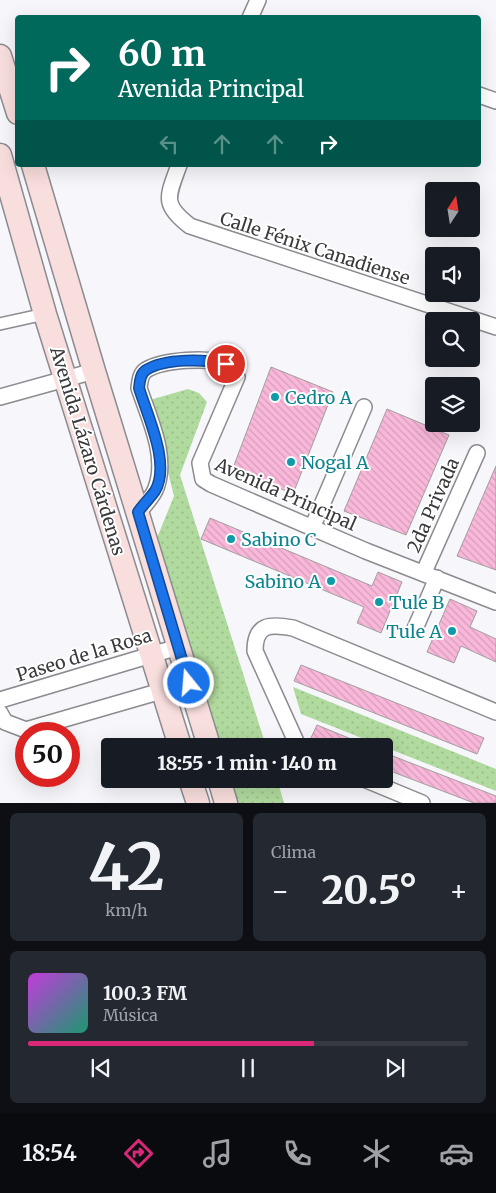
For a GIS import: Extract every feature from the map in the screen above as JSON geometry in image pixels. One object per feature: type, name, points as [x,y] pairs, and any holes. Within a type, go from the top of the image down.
[{"type":"main road","points":[[0,56],[15,104]]},
{"type":"main road","name":"Avenida Lázaro Cárdenas","points":[[0,155],[46,314],[178,738]]},
{"type":"main road","name":"Avenida Lázaro Cárdenas","points":[[34,167],[206,738]]},
{"type":"main road","points":[[193,788],[198,803]]},
{"type":"main road","points":[[222,788],[226,803]]},
{"type":"street","points":[[252,15],[258,0]]},
{"type":"street","points":[[481,96],[496,101]]},
{"type":"street","name":"Calle Fénix Canadiense","points":[[178,167],[169,194],[173,213],[190,226],[496,327]]},
{"type":"street","points":[[0,324],[46,314]]},
{"type":"street","name":"Avenida Principal","points":[[138,512],[156,490],[161,472],[159,454],[139,388],[140,376],[145,370],[156,366],[192,359],[226,364],[237,377],[200,463],[203,479],[312,528],[496,602]]},
{"type":"street","points":[[0,397],[94,370]]},
{"type":"street","points":[[312,528],[364,407]]},
{"type":"street","name":"2da Privada","points":[[414,631],[431,575],[477,453]]},
{"type":"street","points":[[294,738],[255,651],[255,642],[259,632],[267,626],[279,625],[293,628],[496,712]]},
{"type":"street","name":"Paseo de la Rosa","points":[[0,700],[178,647]]},
{"type":"street","points":[[0,713],[6,722],[26,730],[189,683]]},
{"type":"street","points":[[386,788],[422,803]]},
{"type":"green space","points":[[188,389],[199,393],[207,402],[180,475],[263,738],[214,738],[155,543],[174,496],[150,400]]},
{"type":"green space","points":[[293,687],[496,769],[496,791],[393,750],[393,738],[362,738],[301,714]]},
{"type":"green space","points":[[229,788],[280,788],[284,803],[233,803]]},
{"type":"building","points":[[271,367],[333,392],[293,494],[233,468]]},
{"type":"building","points":[[387,409],[425,425],[425,432],[442,432],[449,435],[406,535],[344,511]]},
{"type":"building","points":[[496,466],[496,570],[457,556]]},
{"type":"building","points":[[210,518],[372,586],[378,572],[402,582],[381,633],[357,623],[364,607],[201,539]]},
{"type":"building","name":"Tule A","points":[[450,599],[477,611],[470,627],[496,639],[496,662],[461,646],[454,663],[427,652]]},
{"type":"building","points":[[301,665],[484,738],[477,754],[294,681]]},
{"type":"building","points":[[317,725],[349,738],[311,738]]},
{"type":"building","points":[[393,756],[496,796],[496,803],[474,803],[393,772]]},
{"type":"place","name":"Cedro A","points":[[275,397]]},
{"type":"place","name":"Nogal A","points":[[291,462]]},
{"type":"place","name":"Sabino C","points":[[231,539]]},
{"type":"place","name":"Sabino A","points":[[331,581]]},
{"type":"place","name":"Tule B","points":[[379,602]]},
{"type":"place","name":"Tule A","points":[[452,631]]},
{"type":"route","points":[[189,683],[138,512],[156,490],[161,472],[159,454],[139,388],[140,376],[145,370],[156,366],[192,359],[226,364]]}]
